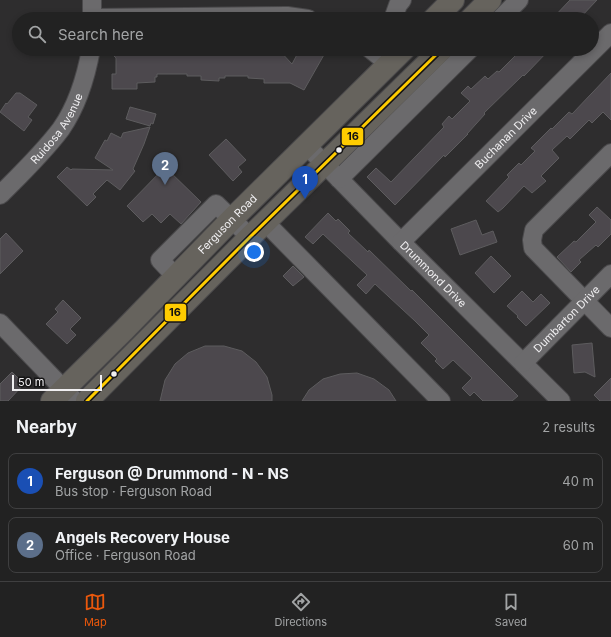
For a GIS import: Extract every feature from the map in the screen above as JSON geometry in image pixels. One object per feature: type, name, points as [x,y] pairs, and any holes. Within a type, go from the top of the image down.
[{"type":"main road","points":[[441,12],[453,0]]},
{"type":"main road","points":[[481,12],[491,5]]},
{"type":"main road","name":"Ferguson Road","points":[[64,397],[232,219],[307,146],[395,56]]},
{"type":"main road","points":[[87,401],[250,237],[332,172],[436,56]]},
{"type":"street","points":[[92,0],[92,12]]},
{"type":"street","points":[[396,12],[398,5],[402,0]]},
{"type":"street","points":[[491,5],[519,0]]},
{"type":"street","name":"Buchanan Drive","points":[[599,45],[611,33]]},
{"type":"street","name":"Ruidosa Avenue","points":[[0,195],[40,155],[61,128],[76,101],[86,75],[90,56]]},
{"type":"street","points":[[332,172],[462,56]]},
{"type":"street","name":"Buchanan Drive","points":[[401,242],[588,56]]},
{"type":"street","name":"Drummond Drive","points":[[307,146],[561,401]]},
{"type":"street","points":[[611,153],[534,230],[532,240],[533,248],[611,328]]},
{"type":"street","points":[[232,219],[250,237]]},
{"type":"street","points":[[266,223],[440,401]]},
{"type":"street","name":"Dumbarton Drive","points":[[523,363],[611,274]]},
{"type":"street","points":[[0,323],[64,397]]},
{"type":"building","points":[[570,0],[597,0],[586,12],[559,12]]},
{"type":"building","points":[[114,56],[285,56],[292,64],[296,56],[323,56],[304,90],[290,83],[264,83],[264,79],[248,78],[248,76],[225,76],[225,78],[219,78],[219,81],[201,80],[201,76],[187,76],[187,74],[157,74],[157,77],[155,77],[155,82],[137,83],[137,89],[112,89],[112,74],[116,74],[116,58]]},
{"type":"building","points":[[515,56],[543,56],[484,113],[485,114],[468,134],[445,157],[444,155],[395,205],[367,177],[376,168],[391,182],[444,127],[442,124],[449,116],[452,119],[470,101],[461,93],[468,86],[471,89],[485,76],[488,79],[497,71],[499,72]]},
{"type":"building","points":[[611,73],[611,120],[603,112],[592,123],[589,120],[570,139],[567,136],[552,150],[559,158],[541,176],[546,181],[532,193],[524,186],[498,212],[486,201],[509,177],[507,175],[519,163],[521,165],[535,151],[531,148],[551,128],[552,129],[569,112],[572,114]]},
{"type":"building","points":[[16,93],[20,93],[37,105],[28,117],[32,120],[24,131],[0,112],[6,103],[7,104]]},
{"type":"building","points":[[130,107],[156,114],[153,124],[151,123],[150,126],[126,119]]},
{"type":"building","points":[[150,127],[133,169],[135,171],[120,190],[107,180],[93,194],[96,197],[87,206],[57,177],[67,167],[71,170],[113,170],[95,158],[105,140],[107,141],[111,133],[121,138],[123,133]]},
{"type":"building","points":[[226,139],[246,160],[238,167],[242,172],[233,181],[209,155]]},
{"type":"building","points":[[165,167],[201,202],[181,224],[170,214],[161,223],[152,214],[143,222],[127,206]]},
{"type":"building","points":[[597,207],[611,220],[611,234],[598,247],[596,245],[579,260],[581,262],[571,272],[557,257],[574,241],[576,242],[596,222],[589,215]]},
{"type":"building","points":[[328,213],[336,221],[338,219],[350,231],[348,233],[368,252],[369,250],[411,291],[412,290],[518,396],[512,401],[483,401],[474,392],[470,396],[462,388],[472,378],[453,360],[443,369],[435,361],[437,359],[421,343],[429,335],[415,321],[375,284],[366,294],[357,285],[367,275],[323,234],[313,244],[305,237]]},
{"type":"building","points":[[476,220],[482,235],[493,231],[497,242],[460,255],[451,229]]},
{"type":"building","points":[[6,233],[23,251],[0,274],[0,239]]},
{"type":"building","points":[[491,256],[511,276],[494,293],[475,273]]},
{"type":"building","points":[[293,266],[304,277],[293,286],[283,276]]},
{"type":"building","points":[[522,291],[533,302],[541,294],[550,303],[526,326],[507,306]]},
{"type":"building","points":[[63,300],[81,318],[70,329],[76,335],[67,344],[46,324],[58,312],[55,309]]},
{"type":"building","points":[[592,343],[595,377],[585,372],[574,373],[572,345]]},
{"type":"building","points":[[205,346],[224,346],[242,351],[256,362],[267,377],[272,395],[272,401],[160,401],[165,380],[175,364],[188,353]]},
{"type":"building","points":[[12,372],[24,384],[8,401],[0,401],[0,384]]},
{"type":"building","points":[[357,373],[374,379],[389,390],[396,401],[302,401],[309,390],[323,379],[340,374]]},
{"type":"building","points":[[611,378],[611,401],[600,401],[594,395]]},
{"type":"transit line","name":"16","points":[[87,401],[250,237],[435,56]]},
{"type":"place","name":"Angels Recovery House","points":[[165,185]]},
{"type":"place","name":"Ferguson @ Drummond - N - NS","points":[[305,199]]}]
